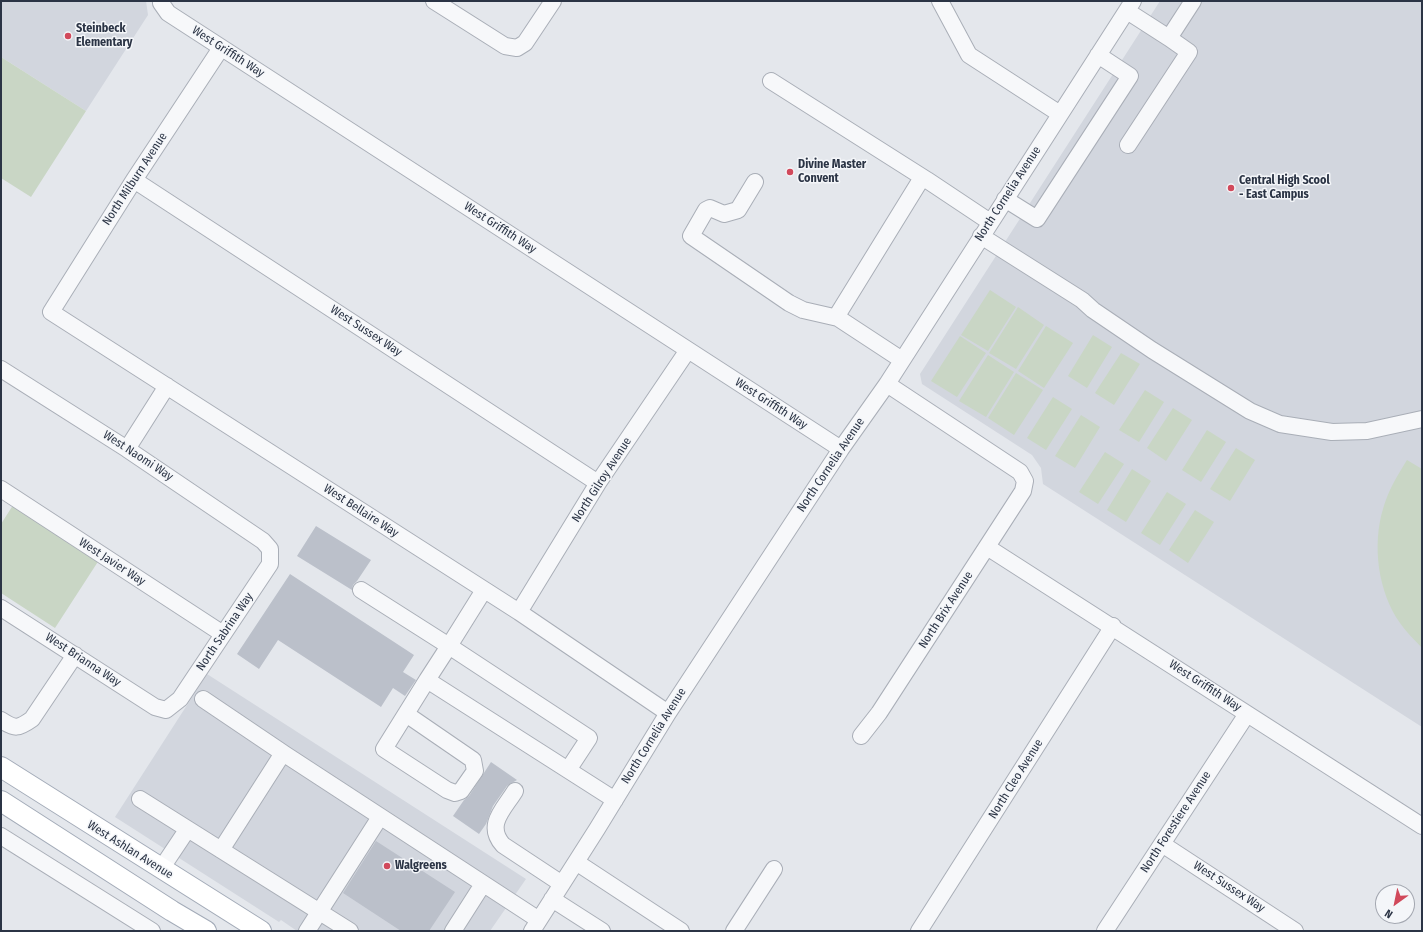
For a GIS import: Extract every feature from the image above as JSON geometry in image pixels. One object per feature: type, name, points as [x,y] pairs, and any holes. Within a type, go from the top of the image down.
[{"type":"main road","name":"West Ashlan Avenue","points":[[1,767],[261,931]]},
{"type":"main road","points":[[1,801],[206,931]]},
{"type":"main road","points":[[45,829],[67,831],[136,876],[161,869]]},
{"type":"street","points":[[434,1],[505,46],[517,48],[526,43],[553,1]]},
{"type":"street","points":[[940,1],[969,55],[1060,114]]},
{"type":"street","points":[[1169,38],[1193,1]]},
{"type":"street","name":"West Griffith Way","points":[[162,2],[168,13],[221,48],[841,449]]},
{"type":"street","points":[[1128,145],[1189,52],[1169,38],[1130,6]]},
{"type":"street","name":"North Cornelia Avenue","points":[[536,925],[668,713],[841,449],[887,384],[1130,6]]},
{"type":"street","name":"North Milburn Avenue","points":[[51,312],[134,180],[221,48]]},
{"type":"street","points":[[1005,199],[1037,219],[1130,76],[1098,55]]},
{"type":"street","points":[[771,81],[990,222]]},
{"type":"street","name":"West Sussex Way","points":[[134,180],[598,483]]},
{"type":"street","points":[[838,318],[838,314],[842,307],[920,181],[924,180]]},
{"type":"street","points":[[756,182],[738,210],[724,214],[710,208],[706,210],[691,236],[789,303],[803,310],[838,318],[902,360]]},
{"type":"street","points":[[981,236],[1082,300],[1093,310],[1152,350],[1250,411],[1280,424],[1332,432],[1367,431],[1422,419]]},
{"type":"street","name":"West Bellaire Way","points":[[51,312],[520,612],[668,713]]},
{"type":"street","name":"North Gilroy Avenue","points":[[520,612],[598,483],[688,350]]},
{"type":"street","name":"West Naomi Way","points":[[1,369],[127,449],[263,540],[270,549]]},
{"type":"street","name":"North Brix Avenue","points":[[861,736],[879,713],[987,547],[1023,491],[1025,481],[1020,472],[887,384]]},
{"type":"street","points":[[127,449],[167,386]]},
{"type":"street","name":"West Javier Way","points":[[1,489],[223,634]]},
{"type":"street","name":"West Griffith Way","points":[[987,547],[1422,826]]},
{"type":"street","name":"North Sabrina Way","points":[[166,710],[180,699],[270,564],[270,549]]},
{"type":"street","points":[[361,590],[589,738],[568,770]]},
{"type":"street","points":[[406,714],[473,760],[474,771],[462,792],[454,793],[447,790],[384,748],[484,590]]},
{"type":"street","name":"West Brianna Way","points":[[1,608],[155,707],[166,710]]},
{"type":"street","name":"North Cleo Avenue","points":[[919,931],[1112,626]]},
{"type":"street","points":[[1,720],[12,727],[23,726],[32,719],[75,655]]},
{"type":"street","points":[[427,680],[615,800]]},
{"type":"street","points":[[203,700],[483,884],[536,925]]},
{"type":"street","name":"North Forestiere Avenue","points":[[1105,931],[1247,714]]},
{"type":"street","points":[[221,850],[283,753]]},
{"type":"street","points":[[515,791],[495,824],[496,837],[503,845],[562,884]]},
{"type":"street","points":[[140,799],[187,830],[350,931]]},
{"type":"street","points":[[307,931],[380,817]]},
{"type":"street","points":[[161,869],[187,830]]},
{"type":"street","points":[[1,836],[152,931]]},
{"type":"street","name":"West Sussex Way","points":[[1162,844],[1295,931]]},
{"type":"street","points":[[576,862],[681,931]]},
{"type":"street","points":[[734,931],[774,870]]},
{"type":"street","points":[[452,931],[483,884]]},
{"type":"street","points":[[552,899],[602,931]]},
{"type":"shaded area","name":"Steinbeck Elementary","points":[[1,1],[146,1],[148,15],[86,111],[1,57]]},
{"type":"shaded area","name":"Central High Scool - East Campus","points":[[1160,1],[1422,1],[1422,727],[1043,484],[1041,468],[1032,455],[922,384],[920,374]]},
{"type":"shaded area","points":[[207,674],[526,879],[490,931],[297,931],[281,920],[279,922],[115,817]]},
{"type":"green space","points":[[1,57],[86,111],[31,197],[1,178]]},
{"type":"green space","points":[[990,290],[1016,307],[988,351],[961,335]]},
{"type":"green space","points":[[1018,307],[1044,325],[1016,369],[989,353]]},
{"type":"green space","points":[[1046,326],[1073,343],[1044,388],[1018,371]]},
{"type":"green space","points":[[1093,335],[1112,347],[1087,388],[1068,376]]},
{"type":"green space","points":[[960,336],[986,353],[957,397],[931,381]]},
{"type":"green space","points":[[1121,353],[1140,364],[1114,405],[1095,393]]},
{"type":"green space","points":[[988,355],[1014,372],[986,417],[959,401]]},
{"type":"green space","points":[[1016,373],[1043,390],[1014,435],[988,418]]},
{"type":"green space","points":[[1145,390],[1164,402],[1139,442],[1119,430]]},
{"type":"green space","points":[[1053,397],[1072,409],[1046,450],[1027,438]]},
{"type":"green space","points":[[1173,408],[1192,420],[1166,461],[1147,448]]},
{"type":"green space","points":[[1081,415],[1100,427],[1075,468],[1055,456]]},
{"type":"green space","points":[[1207,430],[1226,442],[1201,482],[1182,470]]},
{"type":"green space","points":[[1236,448],[1255,460],[1230,501],[1210,489]]},
{"type":"green space","points":[[1105,452],[1124,464],[1098,504],[1079,492]]},
{"type":"green space","points":[[1407,460],[1422,469],[1422,648],[1402,626],[1393,611],[1382,583],[1379,568],[1378,538],[1383,509],[1387,496]]},
{"type":"green space","points":[[1132,469],[1151,481],[1126,522],[1107,510]]},
{"type":"green space","points":[[1167,492],[1186,504],[1160,545],[1141,533]]},
{"type":"green space","points":[[15,502],[101,557],[55,628],[1,593],[1,524]]},
{"type":"green space","points":[[1195,510],[1214,522],[1188,563],[1169,550]]},
{"type":"building","points":[[316,526],[371,560],[353,585],[352,590],[297,556]]},
{"type":"building","points":[[290,574],[414,655],[403,672],[416,680],[405,696],[393,688],[381,707],[278,640],[259,669],[237,654]]},
{"type":"building","points":[[491,762],[517,780],[507,786],[493,806],[486,824],[479,834],[453,816],[464,800],[469,796]]},
{"type":"building","name":"Walgreens","points":[[376,841],[455,892],[429,931],[401,931],[343,893]]},
{"type":"place","name":"Steinbeck Elementary","points":[[68,36]]},
{"type":"place","name":"Divine Master Convent","points":[[790,172]]},
{"type":"place","name":"Central High Scool - East Campus","points":[[1231,188]]},
{"type":"place","name":"Walgreens","points":[[387,866]]}]
